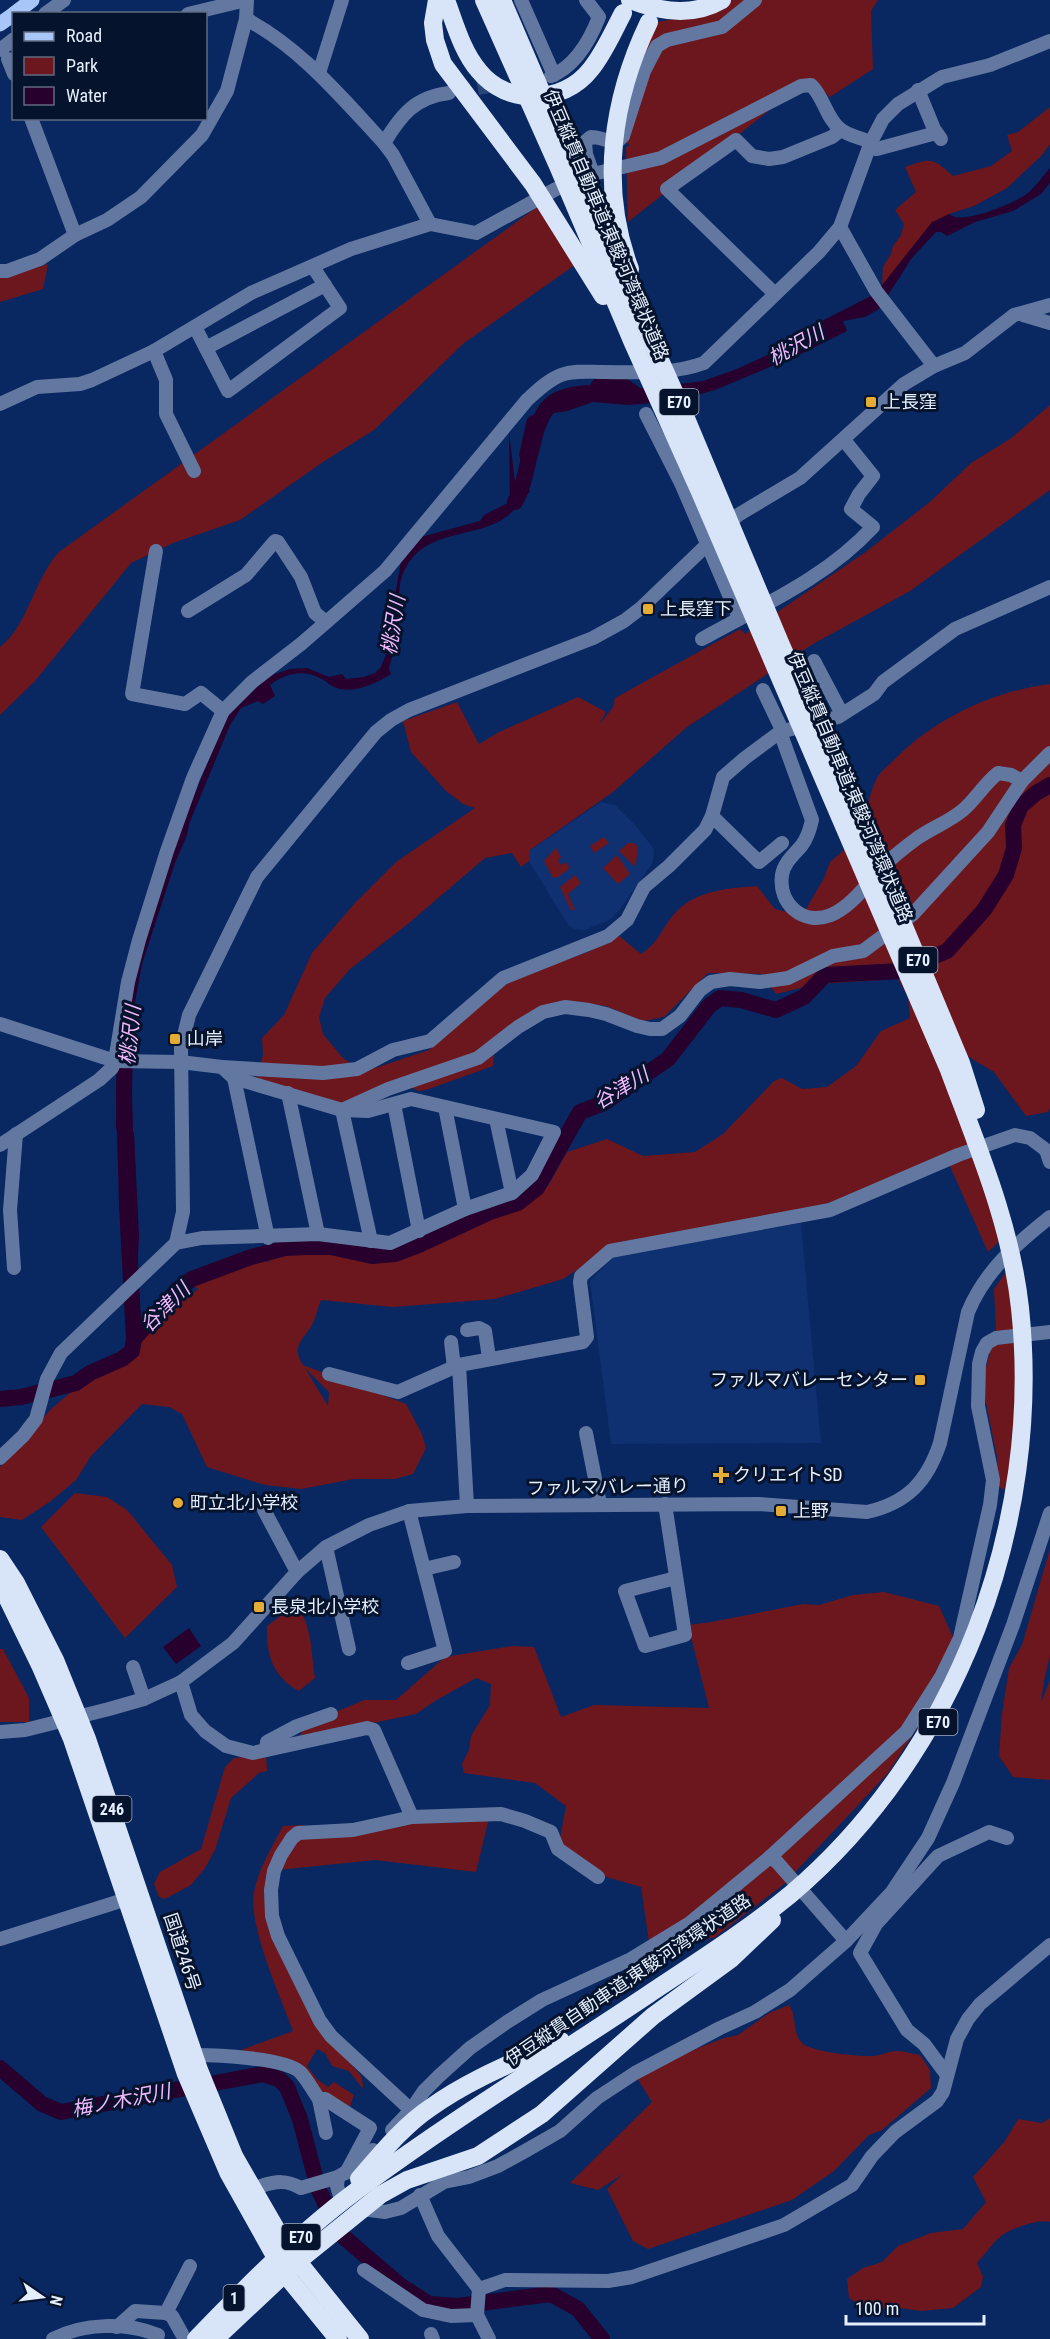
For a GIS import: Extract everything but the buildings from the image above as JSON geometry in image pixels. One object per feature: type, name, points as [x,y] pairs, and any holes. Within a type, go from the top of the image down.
[{"type":"highway","points":[[437,0],[433,23],[435,40],[443,64],[533,184],[633,343]]},
{"type":"highway","points":[[446,0],[463,45],[477,69],[489,82],[506,92],[540,97],[560,94],[578,82],[591,69],[626,7],[689,11],[722,0]]},
{"type":"highway","name":"伊豆縦貫自動車道;東駿河湾環状道路","points":[[484,0],[565,163],[685,416],[775,649]]},
{"type":"highway","name":"伊豆縦貫自動車道;東駿河湾環状道路","points":[[418,2149],[723,1954],[794,1901],[852,1844],[884,1806],[926,1743],[957,1688],[975,1646],[1009,1544],[1021,1483],[1026,1431],[1028,1362],[1024,1307],[1016,1253],[1003,1200],[955,1067],[775,649],[700,492],[633,343],[502,0]]},
{"type":"highway","points":[[649,22],[634,52],[623,85],[615,123],[613,174],[618,228],[626,259],[685,416]]},
{"type":"highway","name":"伊豆縦貫自動車道;東駿河湾環状道路","points":[[201,2336],[312,2227],[364,2185],[720,1947],[780,1902],[847,1841],[879,1802],[928,1730],[957,1676],[987,1598],[1004,1540],[1016,1482],[1022,1431],[1023,1362],[1020,1306],[1011,1255],[997,1201],[955,1067]]},
{"type":"highway","name":"国道246号","points":[[0,1559],[16,1583],[55,1660],[87,1739],[134,1897]]},
{"type":"highway","name":"国道246号","points":[[0,1583],[40,1665],[72,1739],[134,1897],[228,2172],[338,2339]]},
{"type":"highway","points":[[362,2209],[380,2195],[407,2180],[477,2157],[542,2114],[653,2016],[731,1959],[794,1901]]},
{"type":"highway","points":[[341,2199],[398,2136],[428,2109],[469,2084],[623,2011]]},
{"type":"highway","name":"1","points":[[201,2336],[286,2260],[341,2199]]},
{"type":"highway","name":"1","points":[[286,2260],[362,2209]]},
{"type":"highway","name":"国道246号","points":[[286,2260],[360,2339]]},
{"type":"main road","points":[[17,12],[32,0]]},
{"type":"street","points":[[48,12],[64,0]]},
{"type":"street","points":[[0,271],[7,271],[40,259],[75,235],[107,220],[141,197],[202,135],[227,91],[246,19],[247,0],[196,12]]},
{"type":"street","points":[[319,73],[342,0]]},
{"type":"street","points":[[521,0],[553,75],[577,57],[594,29],[599,16],[586,0]]},
{"type":"street","points":[[593,174],[585,142],[591,137],[598,137],[607,142],[618,142],[623,136],[644,71],[657,46],[667,40],[722,27],[755,0]]},
{"type":"street","points":[[246,19],[267,30],[319,73],[384,143],[393,155],[430,224]]},
{"type":"street","points":[[0,1128],[2,1144],[99,1080],[112,1068],[128,982],[139,939],[167,851],[194,778],[223,711],[252,682],[385,571],[527,400],[543,385],[561,375],[576,371],[668,372],[704,363],[819,252],[840,227],[870,145],[883,118],[898,104],[942,77],[990,65],[1050,41]]},
{"type":"street","points":[[5,56],[12,70]]},
{"type":"street","points":[[0,404],[37,387],[80,384],[92,380],[154,351],[259,290],[351,249],[430,224],[476,233],[556,189],[593,174],[661,158],[801,86],[811,86],[816,90],[832,120],[841,130],[877,149],[938,136],[918,90]]},
{"type":"street","points":[[384,143],[402,115],[413,106],[430,97],[449,93]]},
{"type":"street","points":[[32,120],[75,235]]},
{"type":"street","points":[[775,294],[668,189],[736,140],[752,156],[776,158],[832,136],[841,130]]},
{"type":"street","points":[[840,227],[876,291],[934,366]]},
{"type":"street","points":[[195,327],[228,391],[340,308],[313,267]]},
{"type":"street","points":[[206,348],[325,285]]},
{"type":"street","points":[[0,1458],[36,1419],[47,1378],[61,1353],[122,1292],[176,1243],[183,1212],[180,1062],[182,1035],[189,1016],[257,877],[376,732],[409,710],[605,633],[641,608],[738,515],[800,478],[904,384],[934,366],[965,353],[1002,322],[1014,315],[1050,305]]},
{"type":"street","points":[[1021,314],[1050,323]]},
{"type":"street","points":[[154,351],[166,380],[166,414],[194,471]]},
{"type":"street","points":[[646,414],[681,483],[739,618]]},
{"type":"street","points":[[702,639],[828,568],[873,527],[851,509],[873,476],[844,440]]},
{"type":"street","points":[[188,611],[246,575],[275,541],[278,542],[301,577],[315,614],[326,622]]},
{"type":"street","points":[[156,551],[132,694],[184,704],[201,693],[223,711]]},
{"type":"street","points":[[0,1024],[115,1061],[180,1062],[222,1067],[323,1072],[357,1069],[393,1050],[430,1041],[503,978],[608,936],[627,920],[644,887],[705,830],[712,816],[723,777],[745,758],[782,732],[840,716],[874,694],[883,682],[955,629],[1050,587]]},
{"type":"street","points":[[814,662],[840,716]]},
{"type":"street","points":[[763,690],[782,732],[812,820],[809,834],[789,859],[782,873],[785,899],[791,909],[805,916],[818,918],[832,914],[847,903],[890,860],[917,838],[965,809],[998,773],[1011,774],[1022,781]]},
{"type":"street","points":[[342,1110],[388,1089],[478,1058],[518,1027],[543,1012],[565,1007],[589,1010],[637,1026],[662,1029],[680,1016],[700,990],[711,982],[730,979],[760,982],[788,978],[833,956],[863,951],[913,914],[988,832],[1022,781],[1050,753]]},
{"type":"street","points":[[712,816],[759,868],[782,843]]},
{"type":"street","points":[[176,1243],[202,1238],[268,1238],[318,1234],[390,1243],[465,1209],[512,1193],[532,1175],[554,1132],[411,1099],[368,1111],[342,1110],[234,1078],[222,1067]]},
{"type":"street","points":[[234,1078],[268,1238]]},
{"type":"street","points":[[288,1093],[318,1234]]},
{"type":"street","points":[[394,1104],[419,1231]]},
{"type":"street","points":[[445,1107],[465,1209]]},
{"type":"street","points":[[342,1110],[371,1241]]},
{"type":"street","points":[[496,1119],[512,1193]]},
{"type":"street","points":[[14,1268],[10,1210],[16,1134]]},
{"type":"street","points":[[329,1374],[398,1392],[457,1366],[489,1358],[583,1342],[587,1337],[581,1276],[609,1251],[830,1210],[958,1155],[1015,1135],[1030,1138],[1046,1150],[1050,1162]]},
{"type":"street","name":"ファルマバレー通り","points":[[0,1732],[25,1730],[109,1709],[144,1699],[181,1683],[233,1643],[297,1572],[326,1548],[369,1525],[409,1511],[467,1506],[600,1504],[781,1505],[849,1513],[884,1509],[900,1501],[914,1490],[933,1464],[940,1443],[968,1312],[976,1293],[991,1271],[1017,1243],[1049,1218]]},
{"type":"street","points":[[467,1330],[479,1328],[485,1331],[489,1358]]},
{"type":"street","points":[[261,2186],[278,2180],[290,2182],[301,2188],[341,2176],[361,2163],[411,2110],[424,2091],[470,2048],[542,2000],[631,1959],[690,1923],[774,1860],[906,1732],[941,1677],[960,1638],[990,1505],[993,1480],[978,1406],[982,1352],[987,1343],[996,1338],[1050,1332]]},
{"type":"street","points":[[451,1342],[457,1366],[467,1506]]},
{"type":"street","points":[[955,1372],[979,1377]]},
{"type":"street","points":[[586,1433],[600,1504]]},
{"type":"street","points":[[665,1504],[685,1635],[645,1646],[625,1591],[676,1578]]},
{"type":"street","points":[[264,1510],[297,1572]]},
{"type":"street","points":[[408,1662],[445,1651],[409,1511]]},
{"type":"street","points":[[947,2075],[924,2044],[907,2030],[863,1962],[860,1953],[871,1921],[928,1838],[949,1792],[1013,1625],[1050,1513]]},
{"type":"street","points":[[326,1548],[349,1649]]},
{"type":"street","points":[[424,1569],[454,1562]]},
{"type":"street","points":[[133,1667],[144,1699]]},
{"type":"street","points":[[181,1683],[191,1715],[205,1731],[226,1746],[253,1753],[367,1728],[374,1730],[412,1817]]},
{"type":"street","points":[[266,1750],[267,1742],[297,1726],[331,1714]]},
{"type":"street","points":[[411,2110],[331,2036],[320,2021],[278,1936],[272,1916],[271,1890],[274,1872],[292,1838],[298,1833],[353,1830],[412,1817],[501,1814],[551,1832],[558,1849],[598,1877]]},
{"type":"street","points":[[362,2209],[385,2212],[401,2208],[444,2182],[469,2177],[498,2166],[560,2131],[597,2098],[635,2073],[754,2012],[789,1990],[871,1921],[938,1856],[989,1832],[1007,1838]]},
{"type":"street","points":[[774,1860],[846,1941]]},
{"type":"street","points":[[0,1939],[134,1897]]},
{"type":"street","points":[[479,2291],[505,2280],[608,2282],[632,2277],[784,2225],[852,2185],[872,2156],[895,2132],[937,2101],[942,2092],[957,2039],[980,2004],[1050,1945]]},
{"type":"street","points":[[193,2066],[269,2061],[300,2072],[319,2099],[326,2133]]},
{"type":"street","points":[[319,2099],[325,2099],[370,2128],[341,2176],[337,2186],[341,2199]]},
{"type":"street","points":[[420,2195],[438,2236],[479,2291],[477,2313],[489,2339]]},
{"type":"street","points":[[166,2313],[190,2266]]},
{"type":"street","points":[[364,2270],[423,2310],[451,2316],[477,2313]]},
{"type":"street","points":[[117,2327],[135,2311],[166,2313],[201,2336]]},
{"type":"street","points":[[53,2339],[73,2330],[117,2327],[158,2335]]},
{"type":"shaded area","points":[[601,802],[615,805],[635,825],[654,849],[653,862],[611,919],[585,930],[575,929],[568,925],[529,861],[529,851]]},
{"type":"shaded area","points":[[801,1223],[821,1443],[611,1444],[590,1281],[614,1256]]},
{"type":"green space","points":[[730,0],[878,0],[871,11],[873,69],[830,97],[810,78],[628,222],[626,148],[630,145],[621,139],[638,50],[658,22],[715,11]]},
{"type":"green space","points":[[1050,107],[1050,144],[1041,156],[1007,188],[974,206],[949,214],[882,287],[883,267],[901,235],[904,224],[895,210],[916,192],[905,167],[931,161],[953,176],[991,166],[1012,151],[1007,135],[1018,132]]},
{"type":"green space","points":[[540,205],[575,265],[464,343],[374,430],[323,462],[240,520],[173,543],[131,563],[35,681],[0,715],[0,647],[18,627],[43,575],[59,552]]},
{"type":"green space","points":[[48,264],[43,289],[0,302],[0,276],[8,276]]},
{"type":"green space","points":[[1050,405],[1050,490],[910,591],[813,644],[687,727],[613,792],[530,850],[529,861],[521,867],[512,853],[485,858],[409,923],[350,969],[325,998],[319,1017],[323,1034],[342,1057],[363,1072],[429,1050],[476,1004],[509,981],[588,952],[618,935],[641,954],[653,944],[677,911],[704,894],[757,886],[775,909],[802,916],[824,878],[830,862],[866,831],[871,791],[877,778],[896,758],[929,731],[967,709],[1008,693],[1050,684],[1050,1108],[1048,1112],[1026,1116],[994,1072],[964,1054],[973,1144],[844,1198],[809,1209],[620,1242],[563,1279],[495,1299],[393,1307],[321,1300],[313,1323],[298,1347],[299,1358],[303,1365],[406,1404],[422,1434],[426,1448],[413,1474],[395,1479],[354,1479],[301,1489],[265,1485],[207,1467],[182,1414],[169,1407],[142,1404],[91,1456],[76,1480],[51,1501],[22,1520],[0,1517],[0,1467],[51,1409],[97,1370],[127,1363],[147,1327],[198,1289],[194,1286],[229,1271],[264,1260],[269,1263],[268,1261],[277,1255],[311,1247],[390,1261],[521,1206],[548,1186],[567,1152],[607,1139],[643,1156],[695,1152],[723,1134],[774,1081],[782,1078],[802,1089],[827,1087],[856,1066],[881,1031],[910,1018],[908,997],[896,975],[881,980],[817,984],[776,994],[762,974],[708,973],[664,1017],[643,1021],[606,1006],[582,1003],[495,1038],[493,1066],[426,1090],[419,1091],[400,1082],[340,1105],[256,1079],[263,1055],[262,1038],[284,1015],[312,953],[354,904],[396,862],[475,808],[463,804],[446,791],[411,752],[403,721],[457,702],[479,744],[499,732],[578,697],[606,712],[599,725],[613,707],[615,698],[740,629],[745,634],[867,551],[931,501],[971,463],[1010,439]],"holes":[[[305,1368],[329,1392],[328,1406]]]},
{"type":"green space","points":[[604,837],[609,843],[594,853],[590,846]]},
{"type":"green space","points":[[628,843],[638,846],[634,866],[619,851]]},
{"type":"green space","points":[[556,848],[561,857],[558,861],[561,865],[566,862],[570,868],[553,878],[544,861]]},
{"type":"green space","points":[[617,855],[630,874],[618,884],[603,868]]},
{"type":"green space","points":[[575,875],[581,883],[568,894],[575,910],[571,910],[560,887]]},
{"type":"green space","points":[[978,1154],[1004,1237],[988,1252],[949,1164]]},
{"type":"green space","points":[[1008,1269],[1018,1363],[1011,1468],[1004,1490],[998,1486],[997,1457],[982,1383],[996,1329],[994,1289]]},
{"type":"green space","points":[[75,1493],[107,1497],[127,1510],[172,1565],[177,1587],[125,1638],[41,1527]]},
{"type":"green space","points":[[1050,1549],[1050,1655],[1041,1703],[1050,1680],[1050,1780],[1013,1777],[999,1756],[1009,1668],[1022,1645]]},
{"type":"green space","points":[[884,1592],[939,1606],[957,1646],[945,1685],[888,1773],[784,1884],[714,1938],[649,1942],[641,1887],[596,1874],[558,1849],[566,1806],[535,1783],[464,1773],[462,1764],[469,1750],[471,1736],[490,1705],[491,1684],[476,1678],[416,1714],[300,1738],[303,1726],[364,1700],[396,1700],[445,1657],[512,1646],[534,1647],[561,1717],[594,1705],[709,1708],[688,1625],[803,1604],[819,1605],[853,1595]]},
{"type":"green space","points":[[295,1605],[301,1612],[308,1630],[315,1678],[299,1691],[277,1672],[270,1656],[267,1637],[267,1626]]},
{"type":"green space","points":[[0,1649],[3,1649],[29,1698],[29,1722],[0,1722]]},
{"type":"green space","points":[[266,1755],[267,1771],[259,1773],[231,1798],[215,1850],[205,1868],[191,1885],[165,1899],[159,1897],[154,1884],[160,1872],[201,1849],[225,1767],[234,1758]]},
{"type":"green space","points":[[489,1818],[476,1872],[375,1860],[278,1870],[300,1836],[412,1822],[454,1823]]},
{"type":"green space","points":[[304,1825],[266,1894],[269,1930],[309,2013],[362,2077],[363,2089],[349,2071],[332,2066],[325,2053],[317,2049],[307,2066],[317,2079],[328,2087],[334,2082],[354,2095],[348,2112],[277,2058],[241,2050],[293,2031],[261,1942],[253,1907],[256,1884],[262,1867],[283,1826]]},
{"type":"green space","points":[[789,2005],[797,2034],[802,2043],[807,2046],[859,2056],[874,2056],[897,2051],[920,2055],[930,2070],[931,2088],[882,2130],[869,2135],[834,2171],[792,2200],[648,2249],[633,2241],[607,2189],[623,2174],[598,2190],[570,2183],[652,2102],[637,2078],[670,2059],[724,2038],[738,2035],[769,2013]]},
{"type":"green space","points":[[1050,2118],[1050,2222],[1024,2225],[1004,2234],[997,2240],[977,2263],[983,2277],[981,2287],[953,2308],[921,2311],[893,2307],[870,2311],[849,2298],[847,2279],[863,2268],[882,2262],[898,2246],[931,2233],[963,2229],[986,2202],[973,2177],[1005,2141],[1018,2119],[1042,2123]]},
{"type":"water","points":[[1050,168],[1050,183],[1041,194],[1013,211],[975,222],[947,236],[936,232],[912,258],[879,309],[865,317],[843,321],[847,331],[801,354],[715,390],[683,399],[628,405],[593,402],[567,411],[547,414],[536,421],[524,466],[526,484],[530,491],[519,505],[496,523],[434,542],[423,548],[405,569],[399,590],[398,628],[389,669],[391,674],[371,685],[348,690],[334,687],[308,674],[288,675],[270,685],[275,696],[263,704],[258,701],[241,708],[230,725],[189,824],[142,964],[120,1084],[121,1120],[131,1088],[127,1127],[134,1133],[139,1237],[137,1271],[135,1272],[136,1243],[132,1184],[123,1164],[116,1126],[117,1079],[140,949],[189,808],[229,711],[266,677],[290,669],[307,668],[329,677],[342,674],[346,679],[375,673],[381,667],[393,637],[393,608],[401,561],[421,537],[480,521],[484,515],[510,502],[509,432],[516,491],[522,466],[519,455],[527,419],[530,416],[588,396],[590,385],[596,376],[626,378],[640,388],[703,381],[737,369],[789,345],[806,329],[875,294],[932,222],[949,214],[964,217],[988,212],[1012,202],[1028,193]]},
{"type":"water","points":[[189,1628],[201,1646],[176,1664],[163,1647]]},
{"type":"waterway","name":"桃沢川","points":[[515,502],[537,429],[549,406],[559,399],[572,395],[612,393]]},
{"type":"waterway","name":"谷津川","points":[[134,1339],[178,1289],[192,1279],[251,1257],[285,1248],[306,1247],[331,1247],[372,1256],[395,1254],[490,1212],[518,1203],[537,1188],[580,1112],[604,1103],[668,1059],[709,1006],[720,998],[741,1000],[776,1010],[804,997],[825,975],[900,971],[947,951],[984,910],[1006,875],[1014,848],[1013,825],[1021,806],[1050,785]]},
{"type":"waterway","name":"桃沢川","points":[[0,1399],[21,1397],[76,1383],[90,1373],[122,1359],[132,1351],[134,1339],[127,1204],[125,1045]]},
{"type":"waterway","name":"梅ノ木沢川","points":[[0,2068],[42,2104],[61,2112],[186,2088]]},
{"type":"waterway","name":"梅ノ木沢川","points":[[215,2083],[263,2074],[279,2079],[287,2087],[300,2119],[318,2188],[326,2205]]},
{"type":"waterway","name":"梅ノ木沢川","points":[[339,2233],[401,2286],[429,2304],[458,2306],[551,2294],[578,2309],[602,2339]]},
{"type":"tunnel","points":[[457,92],[500,84]]},
{"type":"place","name":"上長窪","points":[[871,402]]},
{"type":"place","name":"上長窪下","points":[[648,609]]},
{"type":"place","name":"山岸","points":[[175,1039]]},
{"type":"place","name":"ファルマバレーセンター","points":[[920,1380]]},
{"type":"place","name":"クリエイトSD","points":[[721,1475]]},
{"type":"place","name":"町立北小学校","points":[[178,1503]]},
{"type":"place","name":"上野","points":[[781,1511]]},
{"type":"place","name":"長泉北小学校","points":[[259,1607]]}]
